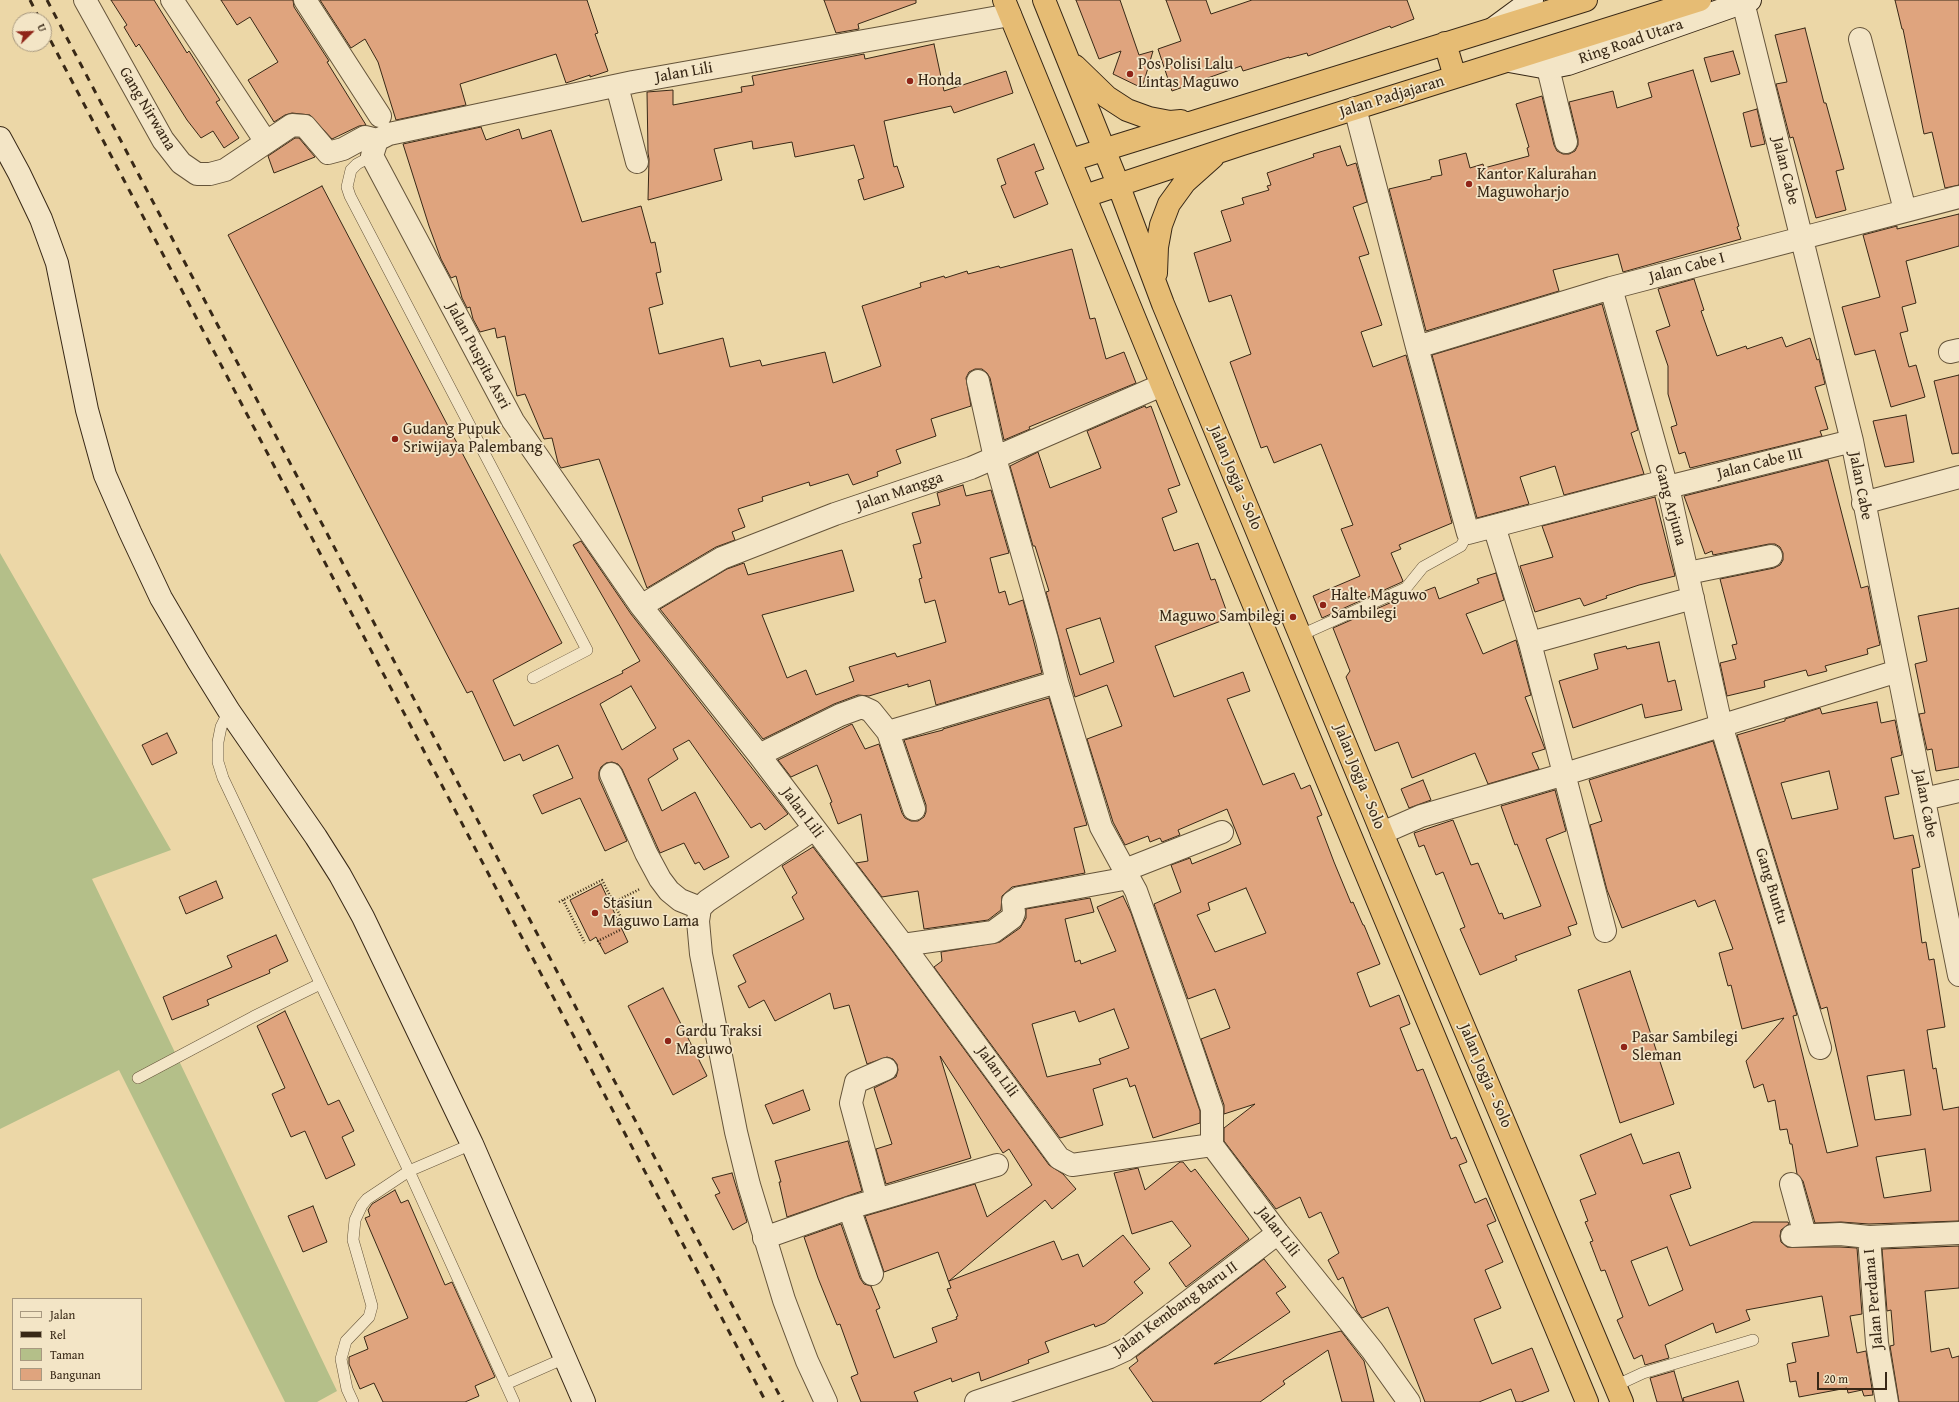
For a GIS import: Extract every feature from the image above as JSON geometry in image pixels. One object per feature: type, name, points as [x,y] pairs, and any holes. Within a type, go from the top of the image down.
[{"type":"highway","name":"Jalan Jogja - Solo","points":[[1044,0],[1159,291],[1382,833],[1618,1394]]},
{"type":"highway","points":[[1071,160],[1586,0]]},
{"type":"highway","name":"Jalan Padjajaran","points":[[1085,196],[1220,151],[1700,0]]},
{"type":"highway","name":"Jalan Jogja - Solo","points":[[1007,8],[1071,160],[1162,385],[1587,1402]]},
{"type":"highway","points":[[1445,44],[1455,77]]},
{"type":"highway","points":[[1069,60],[1107,97],[1127,110],[1149,118],[1170,122],[1196,120]]},
{"type":"highway","points":[[1159,291],[1156,273],[1157,247],[1161,225],[1170,204],[1186,182],[1220,151]]},
{"type":"street","name":"Gang Nirwana","points":[[85,0],[163,140],[181,163],[197,174],[210,174],[225,170],[292,125],[298,124],[304,126],[328,152],[343,149],[365,137],[374,148]]},
{"type":"street","points":[[172,0],[266,142]]},
{"type":"street","points":[[305,0],[380,116]]},
{"type":"street","points":[[1493,29],[1532,0]]},
{"type":"street","name":"Ring Road Utara","points":[[1509,61],[1548,68],[1568,64],[1746,1]]},
{"type":"street","name":"Jalan Cabe","points":[[1746,1],[1852,441],[1863,503],[1959,975]]},
{"type":"street","name":"Jalan Lili","points":[[374,148],[389,134],[617,86],[1007,8]]},
{"type":"street","points":[[1860,39],[1905,210]]},
{"type":"street","points":[[1548,68],[1566,142]]},
{"type":"street","points":[[617,86],[637,162]]},
{"type":"street","points":[[1355,108],[1417,347],[1468,533]]},
{"type":"street","points":[[0,138],[41,219],[57,263],[86,410],[105,475],[161,598],[229,711],[258,750],[340,875],[363,917],[472,1144],[584,1402]]},
{"type":"street","name":"Jalan Puspita Asri","points":[[374,148],[513,421],[641,606]]},
{"type":"street","name":"Jalan Cabe I","points":[[1417,347],[1611,288],[1959,197]]},
{"type":"street","name":"Gang Arjuna","points":[[1611,288],[1666,484],[1688,573],[1721,725]]},
{"type":"street","points":[[978,380],[995,458],[1047,640],[1057,682],[1101,827],[1136,890],[1152,934],[1212,1109],[1212,1145]]},
{"type":"street","name":"Jalan Mangga","points":[[641,606],[722,558],[835,514],[971,468],[1162,385]]},
{"type":"street","name":"Jalan Cabe III","points":[[1468,533],[1666,484],[1852,441]]},
{"type":"street","points":[[1863,503],[1959,477]]},
{"type":"street","points":[[1494,526],[1530,644],[1605,931]]},
{"type":"street","points":[[1688,573],[1771,556]]},
{"type":"street","points":[[1530,644],[1693,598]]},
{"type":"street","name":"Jalan Lili","points":[[641,606],[759,755],[903,945],[1059,1158],[1072,1165],[1212,1145],[1278,1233],[1372,1350],[1409,1402]]},
{"type":"street","points":[[1382,833],[1421,816],[1565,774],[1898,671]]},
{"type":"street","points":[[888,732],[1057,682]]},
{"type":"street","points":[[759,755],[840,715],[862,707],[871,711],[888,732],[914,809]]},
{"type":"street","name":"Gang Buntu","points":[[1721,725],[1820,1048]]},
{"type":"street","points":[[611,774],[646,853],[660,879],[669,891],[680,900],[700,908]]},
{"type":"street","points":[[1924,799],[1959,791]]},
{"type":"street","points":[[814,829],[718,892],[700,908],[698,921],[701,954],[736,1132],[764,1238],[784,1300],[826,1402]]},
{"type":"street","points":[[903,945],[992,932],[1012,918],[1014,913],[1013,902],[1019,898],[1127,874],[1222,832]]},
{"type":"street","points":[[877,1200],[851,1103],[856,1082],[886,1069]]},
{"type":"street","points":[[764,1238],[849,1208],[997,1165]]},
{"type":"street","points":[[1792,1184],[1798,1235],[1840,1234],[1869,1237]]},
{"type":"street","points":[[849,1208],[872,1274]]},
{"type":"street","name":"Jalan Kembang Baru II","points":[[976,1402],[1110,1357],[1125,1350],[1278,1233]]},
{"type":"street","name":"Jalan Perdana I","points":[[1887,1402],[1877,1343],[1869,1237],[1959,1233]]},
{"type":"lane","points":[[374,148],[351,170],[347,187],[350,196],[587,650],[533,678]]},
{"type":"lane","points":[[1301,635],[1406,588],[1423,567],[1461,546],[1468,533]]},
{"type":"lane","points":[[229,711],[221,727],[218,742],[218,762],[223,778],[409,1171],[514,1402]]},
{"type":"lane","points":[[138,1078],[253,1017],[320,984]]},
{"type":"lane","points":[[353,1402],[347,1389],[340,1359],[346,1341],[369,1318],[372,1306],[353,1240],[355,1220],[362,1205],[367,1199],[409,1171],[472,1144]]},
{"type":"lane","points":[[1618,1394],[1643,1373],[1753,1340]]},
{"type":"lane","points":[[506,1384],[565,1358]]},
{"type":"path","points":[[614,902],[660,879]]},
{"type":"path","points":[[559,902],[602,880],[626,927],[598,941],[601,946]]},
{"type":"path","points":[[563,900],[586,943]]},
{"type":"green space","points":[[0,553],[171,850],[92,879],[337,1391],[317,1402],[285,1402],[119,1070],[0,1129]]},
{"type":"building","points":[[111,0],[154,0],[187,53],[189,51],[220,100],[216,102],[239,138],[224,148],[213,131],[201,138],[187,120],[139,44],[136,47],[124,27],[127,25]]},
{"type":"building","points":[[221,0],[293,0],[294,7],[329,61],[327,62],[366,125],[359,126],[332,139],[310,115],[292,113],[285,115],[274,122],[248,80],[278,62],[250,17],[237,25]]},
{"type":"building","points":[[320,0],[587,0],[598,33],[595,34],[608,71],[566,83],[556,54],[460,84],[466,105],[396,120],[378,62],[365,39],[351,48]]},
{"type":"building","points":[[824,0],[916,0],[916,3],[858,24],[859,29],[836,33]]},
{"type":"building","points":[[1076,0],[1120,0],[1139,55],[1153,51],[1142,88],[1113,74],[1121,51],[1099,59]]},
{"type":"building","points":[[1166,0],[1206,0],[1211,14],[1252,0],[1407,0],[1414,19],[1391,28],[1390,26],[1308,56],[1307,53],[1289,57],[1243,71],[1241,66],[1172,91],[1158,49],[1181,41]]},
{"type":"building","points":[[1895,0],[1959,0],[1959,185],[1945,188],[1932,132],[1924,134],[1903,29]]},
{"type":"building","points":[[1805,28],[1824,103],[1826,103],[1844,169],[1836,171],[1846,210],[1816,218],[1793,137],[1790,138],[1776,84],[1787,82],[1775,35]]},
{"type":"building","points":[[934,44],[944,91],[1006,71],[1013,93],[954,113],[951,106],[884,121],[894,167],[897,166],[904,187],[864,200],[858,180],[864,178],[854,145],[795,157],[792,142],[753,149],[752,141],[714,149],[722,180],[648,200],[649,159],[647,92],[673,90],[673,105],[742,92],[741,87],[754,85],[752,76],[864,54],[865,59]]},
{"type":"building","points":[[1733,51],[1740,74],[1711,82],[1704,58]]},
{"type":"building","points":[[1693,70],[1739,226],[1737,227],[1741,239],[1623,272],[1618,254],[1553,270],[1559,291],[1426,331],[1389,189],[1442,175],[1439,160],[1466,153],[1470,168],[1483,164],[1484,168],[1529,156],[1527,148],[1529,147],[1516,104],[1542,96],[1554,145],[1557,151],[1563,154],[1569,154],[1575,151],[1578,145],[1578,139],[1569,102],[1613,91],[1617,108],[1652,97],[1648,83]]},
{"type":"building","points":[[1757,109],[1765,144],[1751,147],[1743,113]]},
{"type":"building","points":[[481,127],[486,140],[519,129],[522,139],[551,130],[582,222],[641,206],[651,243],[655,242],[661,272],[656,273],[663,304],[649,308],[659,354],[723,338],[730,367],[760,360],[762,366],[825,352],[833,383],[881,366],[862,306],[921,287],[920,283],[944,276],[945,278],[967,271],[968,274],[999,266],[1000,268],[1072,249],[1090,319],[1095,318],[1106,359],[1124,352],[1136,383],[1029,427],[1030,429],[1004,440],[990,378],[982,369],[975,369],[969,372],[966,378],[971,406],[931,419],[936,436],[896,450],[901,463],[877,472],[878,476],[853,485],[848,474],[810,486],[809,482],[762,497],[763,501],[738,509],[745,527],[732,532],[735,540],[716,547],[647,588],[599,459],[561,468],[558,463],[552,438],[544,439],[525,394],[517,396],[505,336],[497,338],[495,328],[480,332],[473,319],[470,307],[467,308],[462,298],[456,276],[451,278],[441,259],[429,226],[403,144]]},
{"type":"building","points":[[295,138],[299,138],[315,157],[274,173],[268,156]]},
{"type":"building","points":[[1034,144],[1044,169],[1035,172],[1048,204],[1014,218],[1001,186],[1006,184],[997,159]]},
{"type":"building","points":[[1340,146],[1347,166],[1356,163],[1367,202],[1353,207],[1369,254],[1359,257],[1382,325],[1361,332],[1373,367],[1406,355],[1452,523],[1399,545],[1401,549],[1391,553],[1403,581],[1402,582],[1322,618],[1313,596],[1360,576],[1341,529],[1353,525],[1321,444],[1274,463],[1267,446],[1261,448],[1230,362],[1251,354],[1231,295],[1209,302],[1194,253],[1231,241],[1221,211],[1244,204],[1242,198],[1269,190],[1267,186],[1271,185],[1267,173],[1314,157],[1313,154]]},
{"type":"building","name":"Gudang Pupuk Sriwijaya Palembang","points":[[322,186],[562,643],[493,680],[514,726],[623,673],[622,671],[640,661],[573,545],[581,541],[631,614],[788,814],[765,830],[760,823],[751,828],[689,740],[673,749],[678,759],[648,779],[662,811],[695,792],[729,857],[704,870],[699,862],[695,864],[684,843],[660,853],[622,769],[618,764],[612,762],[606,763],[601,767],[599,779],[627,841],[605,851],[580,798],[542,814],[533,795],[573,778],[558,745],[523,761],[520,754],[504,761],[472,691],[467,693],[228,235]],"holes":[[[631,686],[656,728],[622,750],[600,704]]]},
{"type":"building","points":[[1959,214],[1959,246],[1906,261],[1916,303],[1902,307],[1908,331],[1900,333],[1909,367],[1916,365],[1925,397],[1891,407],[1875,350],[1855,355],[1842,307],[1880,297],[1863,235],[1897,226],[1897,229]]},
{"type":"building","points":[[1694,279],[1704,310],[1701,311],[1717,356],[1746,346],[1747,349],[1782,337],[1786,347],[1810,338],[1817,360],[1819,359],[1825,384],[1815,387],[1828,429],[1820,431],[1822,436],[1690,468],[1685,452],[1679,454],[1671,427],[1677,425],[1668,394],[1668,366],[1656,331],[1670,326],[1658,289]]},
{"type":"building","points":[[1602,304],[1638,430],[1631,433],[1644,474],[1564,495],[1555,466],[1520,477],[1529,504],[1477,518],[1432,355]]},
{"type":"building","points":[[1959,375],[1959,453],[1952,454],[1934,381]]},
{"type":"building","points":[[1145,406],[1146,408],[1151,406],[1180,485],[1168,489],[1177,512],[1162,518],[1174,551],[1198,543],[1211,580],[1215,579],[1229,618],[1155,646],[1174,697],[1243,672],[1250,691],[1227,699],[1263,785],[1294,773],[1301,789],[1310,785],[1322,815],[1317,817],[1334,862],[1351,903],[1353,902],[1364,925],[1380,964],[1357,973],[1370,1007],[1399,995],[1410,1024],[1400,1028],[1417,1071],[1423,1069],[1451,1139],[1456,1137],[1467,1162],[1459,1165],[1475,1203],[1486,1198],[1496,1221],[1487,1225],[1503,1262],[1485,1270],[1501,1308],[1474,1319],[1492,1364],[1532,1348],[1549,1391],[1521,1402],[1516,1402],[1511,1389],[1479,1402],[1425,1402],[1388,1307],[1362,1318],[1357,1311],[1343,1277],[1338,1280],[1328,1260],[1339,1253],[1321,1212],[1309,1218],[1300,1197],[1276,1209],[1224,1141],[1224,1128],[1255,1104],[1224,1114],[1224,1105],[1201,1039],[1230,1028],[1215,989],[1188,999],[1154,904],[1181,892],[1171,865],[1190,858],[1192,864],[1241,844],[1227,809],[1178,830],[1180,835],[1162,842],[1160,838],[1150,842],[1148,836],[1125,845],[1113,822],[1087,739],[1122,726],[1107,685],[1075,697],[1046,592],[1049,591],[1035,546],[1033,546],[1010,466],[1038,452],[1050,488],[1101,468],[1087,431]],"holes":[[[1100,618],[1114,662],[1080,675],[1066,629]],[[1246,888],[1266,933],[1215,952],[1197,915],[1210,910],[1208,903]]]},
{"type":"building","points":[[1906,415],[1914,462],[1885,467],[1873,421]]},
{"type":"building","points":[[1828,460],[1861,588],[1868,586],[1880,645],[1867,649],[1868,654],[1825,666],[1827,671],[1808,676],[1806,670],[1764,681],[1765,687],[1727,696],[1720,663],[1736,659],[1732,645],[1737,644],[1720,579],[1774,568],[1780,565],[1783,560],[1783,553],[1780,547],[1775,544],[1769,544],[1713,555],[1712,551],[1705,554],[1684,496]]},
{"type":"building","points":[[963,485],[966,496],[991,490],[1009,553],[990,558],[999,593],[1005,591],[1009,605],[1023,600],[1042,673],[936,705],[930,680],[908,687],[908,684],[869,696],[858,695],[834,704],[763,739],[660,609],[727,569],[744,563],[748,575],[842,550],[854,591],[762,615],[787,678],[806,670],[816,695],[854,681],[849,667],[895,653],[897,657],[946,642],[935,600],[925,603],[919,579],[922,578],[913,545],[921,543],[912,513],[940,505],[937,493]]},
{"type":"building","points":[[1655,497],[1675,576],[1639,585],[1606,596],[1607,598],[1584,606],[1580,598],[1535,612],[1520,566],[1553,557],[1542,526]]},
{"type":"building","points":[[1496,573],[1504,600],[1466,614],[1483,654],[1516,640],[1531,695],[1525,697],[1545,749],[1532,753],[1539,769],[1488,784],[1475,753],[1412,778],[1398,742],[1375,751],[1346,677],[1350,671],[1333,628],[1408,595],[1409,597],[1435,587],[1439,599],[1479,583],[1477,579]]},
{"type":"building","points":[[1959,608],[1959,767],[1936,771],[1932,749],[1927,750],[1919,714],[1925,713],[1915,664],[1927,661],[1918,616]]},
{"type":"building","points":[[1659,642],[1668,682],[1675,680],[1682,710],[1645,718],[1642,704],[1573,728],[1559,681],[1598,669],[1594,654],[1626,646],[1627,649]]},
{"type":"building","points":[[1049,698],[1087,825],[1074,828],[1085,873],[1012,887],[1002,896],[1001,910],[988,920],[924,929],[918,891],[882,897],[856,863],[868,861],[861,814],[838,824],[830,803],[832,802],[817,765],[791,777],[778,760],[852,724],[865,749],[879,744],[902,813],[905,818],[911,821],[918,821],[924,817],[926,805],[904,740],[943,730]]},
{"type":"building","points":[[1877,702],[1881,723],[1895,720],[1902,755],[1891,758],[1899,794],[1885,797],[1894,839],[1913,835],[1920,867],[1912,869],[1922,943],[1926,942],[1929,960],[1934,959],[1945,1027],[1927,1030],[1933,1069],[1936,1068],[1943,1110],[1959,1107],[1959,1221],[1869,1224],[1841,1222],[1815,1223],[1803,1181],[1797,1174],[1792,1144],[1790,1144],[1787,1129],[1780,1130],[1775,1100],[1768,1102],[1763,1084],[1754,1088],[1746,1061],[1784,1018],[1742,1029],[1731,985],[1728,986],[1719,953],[1733,949],[1715,900],[1698,907],[1695,900],[1622,928],[1607,890],[1590,825],[1602,821],[1589,780],[1713,741],[1797,1015],[1793,1016],[1827,1153],[1858,1146],[1827,1007],[1821,1009],[1737,735],[1785,721],[1785,719],[1820,708],[1822,714]],"holes":[[[1829,771],[1838,809],[1792,819],[1781,783]],[[1904,1070],[1911,1115],[1875,1120],[1867,1076]],[[1925,1149],[1931,1191],[1884,1198],[1876,1157]]]},
{"type":"building","points":[[167,733],[177,753],[152,765],[142,745]]},
{"type":"building","points":[[1423,780],[1431,800],[1409,808],[1401,789]]},
{"type":"building","points":[[1555,790],[1566,831],[1546,839],[1577,924],[1568,927],[1571,935],[1515,956],[1517,960],[1480,975],[1460,929],[1465,927],[1443,872],[1436,875],[1424,845],[1419,847],[1414,833],[1453,820],[1471,865],[1478,863],[1499,914],[1502,913],[1504,919],[1541,906],[1517,844],[1515,845],[1501,806]]},
{"type":"building","points":[[813,847],[893,952],[1049,1165],[1063,1174],[1076,1189],[1052,1209],[1045,1200],[949,1281],[1054,1241],[1062,1260],[1078,1254],[1083,1267],[1123,1235],[1150,1269],[1134,1282],[1143,1293],[1105,1323],[1095,1327],[1094,1324],[1045,1342],[1049,1352],[1028,1360],[1029,1363],[981,1381],[979,1372],[952,1382],[951,1378],[914,1392],[918,1402],[861,1402],[851,1377],[858,1374],[840,1324],[837,1325],[818,1278],[804,1237],[841,1224],[860,1278],[864,1284],[871,1286],[880,1308],[876,1310],[894,1358],[937,1342],[932,1328],[957,1319],[956,1317],[958,1316],[947,1289],[951,1288],[938,1252],[884,1272],[865,1216],[975,1184],[987,1217],[1032,1185],[1009,1149],[1003,1153],[940,1056],[971,1158],[886,1184],[876,1149],[892,1144],[874,1088],[896,1077],[898,1070],[897,1064],[893,1059],[887,1057],[867,1064],[849,1005],[834,1009],[830,993],[775,1021],[764,1000],[749,1008],[738,986],[746,982],[733,955],[804,919],[792,897],[797,893],[782,866]]},
{"type":"building","points":[[216,881],[223,898],[186,914],[179,897]]},
{"type":"building","name":"Stasiun Maguwo Lama","points":[[601,884],[628,942],[605,954],[596,937],[590,941],[570,900]]},
{"type":"building","points":[[1123,896],[1131,913],[1200,1111],[1200,1123],[1153,1138],[1135,1085],[1130,1087],[1127,1078],[1093,1089],[1103,1125],[1060,1138],[934,967],[942,961],[941,952],[1000,942],[1020,928],[1026,918],[1026,909],[1090,898],[1094,912],[1065,919],[1075,962],[1080,960],[1081,964],[1116,951],[1097,907]],"holes":[[[1114,1009],[1129,1048],[1099,1059],[1101,1064],[1047,1077],[1032,1024],[1075,1011],[1079,1022]]]},
{"type":"building","points":[[276,935],[288,961],[269,970],[270,973],[207,1000],[209,1005],[172,1020],[163,997],[232,967],[227,956]]},
{"type":"building","points":[[1630,971],[1674,1104],[1620,1123],[1578,990]]},
{"type":"building","name":"Gardu Traksi Maguwo","points":[[663,988],[707,1076],[673,1095],[628,1006]]},
{"type":"building","points":[[285,1011],[328,1105],[339,1100],[354,1131],[342,1137],[355,1165],[326,1179],[305,1131],[291,1137],[272,1094],[285,1088],[257,1026]]},
{"type":"building","points":[[803,1090],[810,1110],[773,1124],[765,1105]]},
{"type":"building","points":[[1631,1134],[1643,1164],[1679,1152],[1691,1188],[1670,1195],[1690,1246],[1753,1222],[1788,1222],[1789,1224],[1781,1230],[1780,1236],[1781,1242],[1787,1247],[1857,1248],[1862,1314],[1850,1316],[1857,1353],[1866,1351],[1873,1395],[1864,1396],[1862,1390],[1848,1393],[1847,1388],[1799,1397],[1796,1381],[1790,1382],[1787,1364],[1796,1362],[1792,1343],[1829,1336],[1822,1296],[1746,1310],[1750,1320],[1716,1333],[1713,1323],[1665,1345],[1669,1358],[1645,1365],[1642,1355],[1634,1359],[1617,1320],[1623,1317],[1605,1270],[1601,1271],[1590,1242],[1593,1241],[1585,1222],[1588,1221],[1580,1200],[1596,1194],[1580,1155]],"holes":[[[1667,1247],[1683,1290],[1649,1306],[1631,1261]]]},
{"type":"building","points":[[848,1141],[862,1191],[787,1217],[779,1182],[781,1182],[775,1161]]},
{"type":"building","points":[[1180,1162],[1183,1162],[1191,1172],[1195,1169],[1249,1239],[1186,1287],[1169,1263],[1191,1246],[1172,1221],[1132,1234],[1114,1173],[1138,1168],[1145,1190]]},
{"type":"building","points":[[732,1173],[747,1222],[733,1230],[715,1195],[720,1193],[712,1178]]},
{"type":"building","points":[[395,1190],[401,1203],[408,1200],[445,1285],[452,1282],[495,1377],[475,1386],[479,1396],[465,1402],[383,1402],[374,1383],[360,1389],[349,1364],[349,1357],[368,1349],[364,1337],[408,1318],[365,1218],[370,1216],[368,1210],[372,1204]]},
{"type":"building","points":[[313,1206],[327,1242],[303,1252],[288,1216]]},
{"type":"building","points":[[1959,1246],[1959,1288],[1925,1291],[1931,1352],[1949,1348],[1952,1358],[1959,1356],[1959,1402],[1899,1402],[1890,1346],[1894,1345],[1891,1310],[1887,1311],[1882,1249]]},
{"type":"building","points":[[1264,1259],[1286,1287],[1276,1293],[1290,1312],[1214,1364],[1341,1331],[1364,1361],[1374,1402],[1342,1402],[1328,1350],[1283,1381],[1285,1384],[1260,1402],[1153,1402],[1129,1368],[1138,1361],[1136,1357]]},
{"type":"building","points":[[1674,1371],[1683,1402],[1657,1402],[1650,1378]]},
{"type":"building","points":[[1738,1381],[1744,1402],[1684,1402],[1683,1398]]},
{"type":"railway","points":[[30,0],[36,12]]},
{"type":"railway","points":[[47,0],[783,1402]]},
{"type":"railway","points":[[52,43],[766,1402]]},
{"type":"place","name":"Pos Polisi Lalu Lintas Maguwo","points":[[1130,74]]},
{"type":"place","name":"Honda","points":[[910,81]]},
{"type":"place","name":"Kantor Kalurahan Maguwoharjo","points":[[1469,184]]},
{"type":"place","name":"Gudang Pupuk Sriwijaya Palembang","points":[[395,439]]},
{"type":"place","name":"Halte Maguwo Sambilegi","points":[[1323,605]]},
{"type":"place","name":"Maguwo Sambilegi","points":[[1293,617]]},
{"type":"place","name":"Stasiun Maguwo Lama","points":[[595,913]]},
{"type":"place","name":"Gardu Traksi Maguwo","points":[[668,1041]]},
{"type":"place","name":"Pasar Sambilegi Sleman","points":[[1624,1047]]}]
